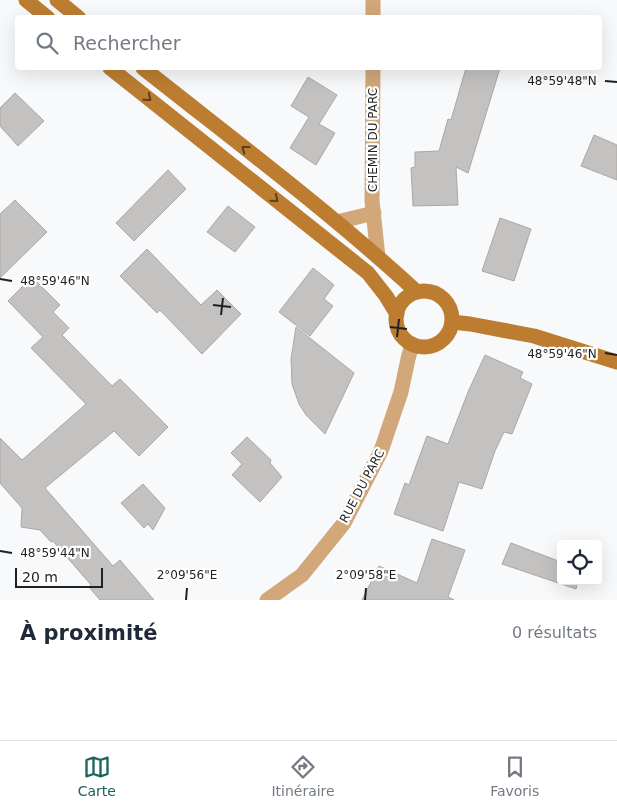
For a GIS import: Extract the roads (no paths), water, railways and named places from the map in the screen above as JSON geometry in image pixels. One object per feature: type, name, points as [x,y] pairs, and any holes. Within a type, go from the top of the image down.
[{"type":"main road","points":[[26,0],[44,15]]},
{"type":"main road","points":[[57,0],[75,15]]},
{"type":"main road","points":[[113,70],[368,273],[397,314]]},
{"type":"main road","points":[[145,70],[337,222],[417,292]]},
{"type":"main road","points":[[417,292],[434,294],[442,298],[452,313],[450,330],[438,344],[421,347],[405,339],[400,332],[397,323],[399,307],[417,292]]},
{"type":"main road","points":[[452,322],[511,330],[617,362]]},
{"type":"street","points":[[373,15],[374,0]]},
{"type":"street","name":"CHEMIN DU PARC","points":[[373,70],[372,201],[378,257]]},
{"type":"street","points":[[337,222],[374,213]]},
{"type":"street","name":"RUE DU PARC","points":[[267,600],[302,575],[344,523],[381,451],[401,392],[412,344]]}]
